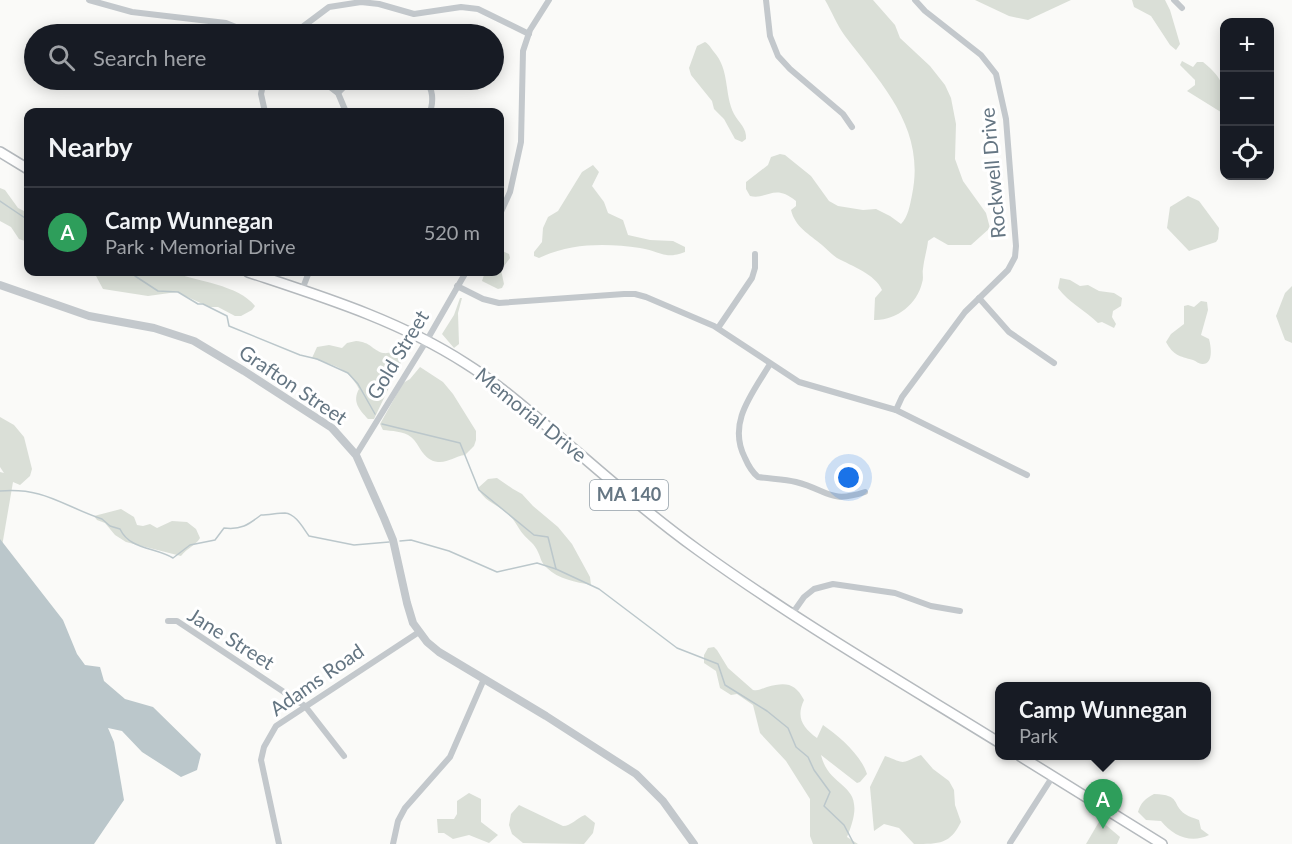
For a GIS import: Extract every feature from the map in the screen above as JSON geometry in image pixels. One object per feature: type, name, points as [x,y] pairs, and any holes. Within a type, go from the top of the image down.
[{"type":"main road","points":[[0,152],[24,167]]},
{"type":"main road","name":"Memorial Drive","points":[[260,276],[384,320],[427,340],[466,363],[493,382],[678,535],[792,614],[995,741]]},
{"type":"main road","points":[[1027,760],[1162,844]]},
{"type":"street","points":[[89,0],[132,12],[228,24]]},
{"type":"street","points":[[324,0],[329,7]]},
{"type":"street","points":[[504,205],[510,192],[522,142],[522,63],[529,34],[549,0]]},
{"type":"street","points":[[766,0],[770,36],[778,56],[840,111],[852,127]]},
{"type":"street","name":"Rockwell Drive","points":[[896,410],[902,398],[961,318],[1008,270],[1015,257],[1016,249],[1006,119],[1000,87],[994,71],[986,60],[925,11],[915,0]]},
{"type":"street","points":[[1174,0],[1182,8]]},
{"type":"street","points":[[306,24],[329,7],[360,2],[379,4],[414,14],[466,7],[483,11],[529,34]]},
{"type":"street","points":[[262,90],[264,108]]},
{"type":"street","points":[[334,90],[338,93],[344,108]]},
{"type":"street","points":[[338,93],[341,90]]},
{"type":"street","points":[[431,90],[431,108]]},
{"type":"street","points":[[718,328],[752,278],[755,254]]},
{"type":"street","points":[[302,290],[307,276]]},
{"type":"street","name":"Gold Street","points":[[356,455],[463,276]]},
{"type":"street","name":"Grafton Street","points":[[0,285],[89,316],[154,328],[194,341],[321,420],[338,433],[356,455],[390,533],[410,615],[418,632],[439,652],[546,716],[641,778],[663,801],[694,844]]},
{"type":"street","points":[[457,286],[490,302],[499,303],[635,294],[654,300],[718,328],[790,378],[806,385],[896,410],[1027,475]]},
{"type":"street","points":[[979,298],[1009,332],[1054,363]]},
{"type":"street","points":[[770,364],[738,426],[738,445],[753,474],[798,483],[837,498],[865,492]]},
{"type":"street","points":[[792,614],[804,597],[814,589],[833,584],[895,593],[931,606],[960,611]]},
{"type":"street","name":"Jane Street","points":[[168,621],[177,621],[305,706],[344,756]]},
{"type":"street","name":"Adams Road","points":[[279,844],[261,760],[264,747],[276,726],[418,632]]},
{"type":"street","points":[[393,844],[398,821],[405,808],[450,757],[484,679]]},
{"type":"street","points":[[1010,843],[1053,776]]},
{"type":"shaded area","points":[[825,0],[873,0],[895,25],[900,38],[930,66],[945,85],[951,98],[956,124],[955,159],[963,181],[986,213],[990,228],[971,245],[948,245],[934,237],[928,241],[923,265],[923,281],[915,298],[898,314],[882,320],[874,320],[875,298],[882,290],[879,284],[862,271],[835,256],[803,230],[791,210],[796,206],[796,201],[782,193],[750,196],[746,189],[746,182],[768,165],[771,157],[780,154],[785,155],[811,176],[829,201],[838,206],[863,210],[876,209],[901,224],[907,214],[915,171],[913,149],[907,128],[886,90],[842,32]]},
{"type":"shaded area","points":[[975,0],[1071,0],[1028,20],[1009,16]]},
{"type":"shaded area","points":[[1132,0],[1165,0],[1180,44],[1176,50],[1170,45],[1151,16],[1134,7]]},
{"type":"shaded area","points":[[705,42],[719,59],[725,74],[731,106],[745,132],[746,139],[742,142],[735,139],[724,119],[714,109],[712,101],[691,75],[689,68],[697,46]]},
{"type":"shaded area","points":[[1182,61],[1193,67],[1197,62],[1203,62],[1216,74],[1220,80],[1220,112],[1187,91],[1195,85],[1195,80],[1180,65]]},
{"type":"shaded area","points":[[593,165],[599,172],[592,186],[604,202],[608,213],[623,220],[628,235],[650,240],[673,241],[685,247],[685,252],[667,255],[640,248],[601,245],[563,249],[539,258],[534,256],[534,252],[542,242],[543,228],[548,217],[558,211],[582,172]]},
{"type":"shaded area","points":[[0,188],[5,190],[18,208],[24,211],[24,241],[19,239],[11,227],[0,221]]},
{"type":"shaded area","points":[[1188,196],[1199,201],[1219,228],[1216,242],[1189,251],[1167,228],[1170,207]]},
{"type":"shaded area","points":[[504,252],[509,254],[510,258],[504,266]]},
{"type":"shaded area","points":[[96,276],[187,276],[228,288],[248,299],[255,306],[241,316],[235,316],[218,307],[209,307],[177,292],[148,296],[103,289]]},
{"type":"shaded area","points":[[484,276],[502,276],[504,284],[498,289],[482,281]]},
{"type":"shaded area","points":[[1060,278],[1070,280],[1080,286],[1088,285],[1099,291],[1114,293],[1122,298],[1121,306],[1113,311],[1112,317],[1116,324],[1114,328],[1102,322],[1098,323],[1067,298],[1058,288]]},
{"type":"shaded area","points":[[1292,286],[1292,343],[1285,340],[1276,316],[1285,293]]},
{"type":"shaded area","points":[[460,298],[462,298],[458,313],[459,344],[454,348],[442,334],[454,315]]},
{"type":"shaded area","points":[[1201,301],[1207,302],[1208,310],[1201,335],[1209,339],[1211,350],[1206,364],[1177,355],[1166,342],[1171,334],[1184,324],[1184,306],[1194,307]]},
{"type":"shaded area","points":[[356,341],[365,343],[383,353],[400,352],[404,356],[374,419],[368,419],[359,409],[356,398],[359,389],[350,376],[340,368],[312,358],[317,347],[329,345],[342,348],[347,343]]},
{"type":"shaded area","points":[[420,367],[443,382],[476,431],[474,446],[465,455],[445,461],[433,461],[408,435],[383,430],[380,424],[403,383],[410,379]]},
{"type":"shaded area","points":[[0,417],[14,425],[24,437],[32,469],[30,476],[20,485],[13,482],[0,558],[0,472],[4,473],[0,467]]},
{"type":"shaded area","points":[[497,478],[522,494],[558,527],[572,544],[590,577],[591,585],[568,580],[551,572],[511,517],[484,497],[478,488],[488,479]]},
{"type":"shaded area","points":[[121,509],[134,517],[137,525],[150,524],[157,528],[172,521],[187,522],[196,529],[200,538],[181,556],[126,542],[94,516]]},
{"type":"shaded area","points":[[0,539],[63,620],[77,654],[85,665],[100,667],[104,681],[125,699],[153,707],[201,754],[197,770],[181,777],[142,752],[122,731],[108,728],[114,742],[124,800],[94,844],[0,844]]},
{"type":"shaded area","points":[[714,647],[728,668],[753,690],[785,684],[797,690],[804,700],[801,717],[804,726],[817,738],[823,725],[855,753],[867,774],[857,783],[821,755],[832,776],[852,796],[853,819],[847,837],[858,844],[813,844],[810,836],[810,799],[786,761],[760,733],[753,705],[737,694],[731,695],[720,688],[716,671],[704,663],[704,655],[708,648]]},
{"type":"shaded area","points":[[921,755],[933,769],[949,781],[954,790],[955,805],[961,822],[953,835],[937,843],[914,844],[899,828],[884,824],[874,831],[870,787],[885,756],[903,762]]},
{"type":"shaded area","points":[[469,793],[481,799],[481,822],[498,835],[489,843],[469,835],[453,839],[444,833],[438,833],[437,819],[454,819],[457,814],[457,801]]},
{"type":"shaded area","points":[[1154,794],[1172,798],[1185,814],[1199,820],[1201,829],[1209,835],[1196,839],[1183,837],[1171,831],[1161,821],[1146,820],[1138,812],[1144,801]]},
{"type":"shaded area","points":[[519,805],[563,826],[585,815],[595,823],[593,833],[584,844],[523,843],[512,834],[509,825],[511,814]]},
{"type":"shaded area","points":[[1100,820],[1120,837],[1117,844],[1086,844]]},
{"type":"waterway","points":[[0,201],[24,217]]},
{"type":"waterway","points":[[135,276],[158,291],[178,292],[198,304],[203,304],[227,316],[229,326],[348,373],[358,384],[375,414]]},
{"type":"waterway","points":[[382,424],[460,443],[479,490],[534,535],[548,537],[556,569],[599,589],[677,648],[718,664],[725,685],[767,711],[788,728],[796,747],[808,757],[814,770],[830,792],[824,806],[844,825],[854,844]]},
{"type":"waterway","points":[[0,491],[29,492],[53,499],[102,519],[110,526],[120,529],[124,536],[136,545],[173,558],[190,545],[215,540],[224,528],[244,526],[261,515],[282,513],[289,514],[296,519],[309,536],[354,545],[389,542]]},
{"type":"waterway","points":[[400,541],[411,540],[449,551],[497,572],[537,563],[556,569]]},
{"type":"place","name":"Camp Wunnegan","points":[[1103,829]]}]
